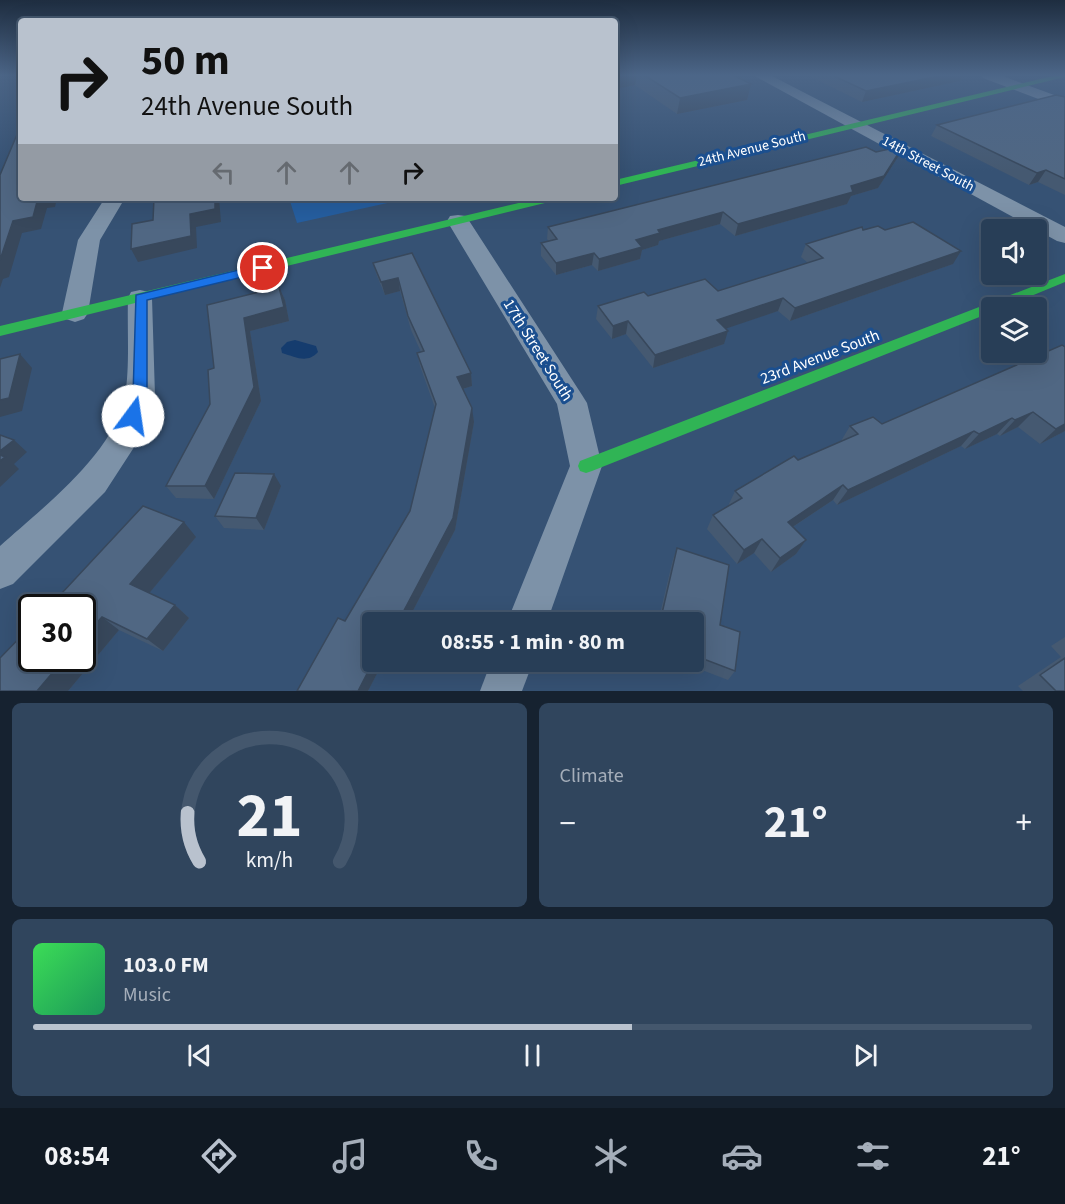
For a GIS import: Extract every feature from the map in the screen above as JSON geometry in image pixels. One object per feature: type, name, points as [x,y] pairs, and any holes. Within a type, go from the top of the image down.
[{"type":"street","name":"14th Street South","points":[[821,107],[1065,236]]},
{"type":"street","name":"24th Avenue South","points":[[618,182],[931,107]]},
{"type":"street","points":[[75,314],[89,240],[113,201]]},
{"type":"street","points":[[0,331],[541,201]]},
{"type":"street","name":"17th Street South","points":[[459,221],[572,403],[586,466]]},
{"type":"street","name":"23rd Avenue South","points":[[586,466],[1065,278]]},
{"type":"street","points":[[0,571],[93,482],[126,435],[140,396],[140,298]]},
{"type":"street","points":[[531,612],[586,466]]},
{"type":"street","points":[[501,691],[508,672]]},
{"type":"shaded area","points":[[290,201],[396,201],[297,223]]},
{"type":"shaded area","points":[[295,340],[316,346],[318,352],[305,359],[282,353],[281,348],[287,342]]},
{"type":"building","points":[[1007,107],[1065,107],[1065,179],[1046,170],[1037,173],[937,125]]},
{"type":"building","points":[[18,132],[18,201],[37,201],[33,217],[13,221],[0,260],[0,175]]},
{"type":"building","points":[[903,146],[884,176],[851,186],[853,192],[738,224],[723,212],[658,230],[660,233],[636,240],[642,247],[599,259],[594,253],[556,263],[541,243],[557,239],[548,227],[866,147],[876,152]]},
{"type":"building","points":[[154,201],[215,201],[215,209],[190,214],[191,236],[131,249],[132,224],[153,220]]},
{"type":"building","points":[[913,222],[961,251],[795,308],[783,298],[717,320],[728,331],[655,355],[628,321],[613,326],[598,306],[644,292],[648,296],[705,279],[718,291],[823,258],[806,244],[862,227],[863,230],[878,226],[885,230]]},
{"type":"building","points":[[412,253],[471,373],[457,377],[472,408],[453,518],[403,612],[362,612],[362,672],[368,672],[358,691],[297,691],[338,618],[345,621],[410,511],[436,404],[417,353],[424,351],[408,316],[398,278],[381,282],[373,263]]},
{"type":"building","points":[[279,287],[284,307],[244,318],[254,387],[205,486],[166,486],[210,404],[208,370],[214,368],[207,305]]},
{"type":"building","points":[[1062,345],[1065,347],[1065,424],[1056,429],[1033,412],[1015,420],[1012,418],[979,434],[974,431],[848,490],[843,485],[788,522],[806,540],[780,558],[762,539],[744,550],[713,515],[742,498],[735,491],[794,456],[798,460],[858,434],[850,426],[873,417],[882,424],[1021,363],[1047,363],[1047,352]]},
{"type":"building","points":[[20,354],[9,398],[0,400],[0,359]]},
{"type":"building","points":[[0,435],[14,440],[0,451]]},
{"type":"building","points":[[235,473],[274,474],[256,518],[215,516]]},
{"type":"building","points":[[143,506],[184,522],[130,584],[175,605],[147,639],[102,617],[96,624],[96,594],[61,594]]},
{"type":"building","points":[[677,548],[729,565],[720,625],[740,632],[735,671],[704,659],[704,612],[662,612]]},
{"type":"building","points":[[18,639],[18,672],[53,672],[37,691],[0,691],[0,658]]},
{"type":"building","points":[[1065,658],[1065,691],[1056,691],[1040,675]]},
{"type":"traffic: fast","points":[[618,182],[931,107]]},
{"type":"traffic: fast","points":[[0,331],[541,201]]},
{"type":"traffic: fast","points":[[586,466],[1065,278]]},
{"type":"route","points":[[133,416],[140,396],[140,298],[263,268]]}]
